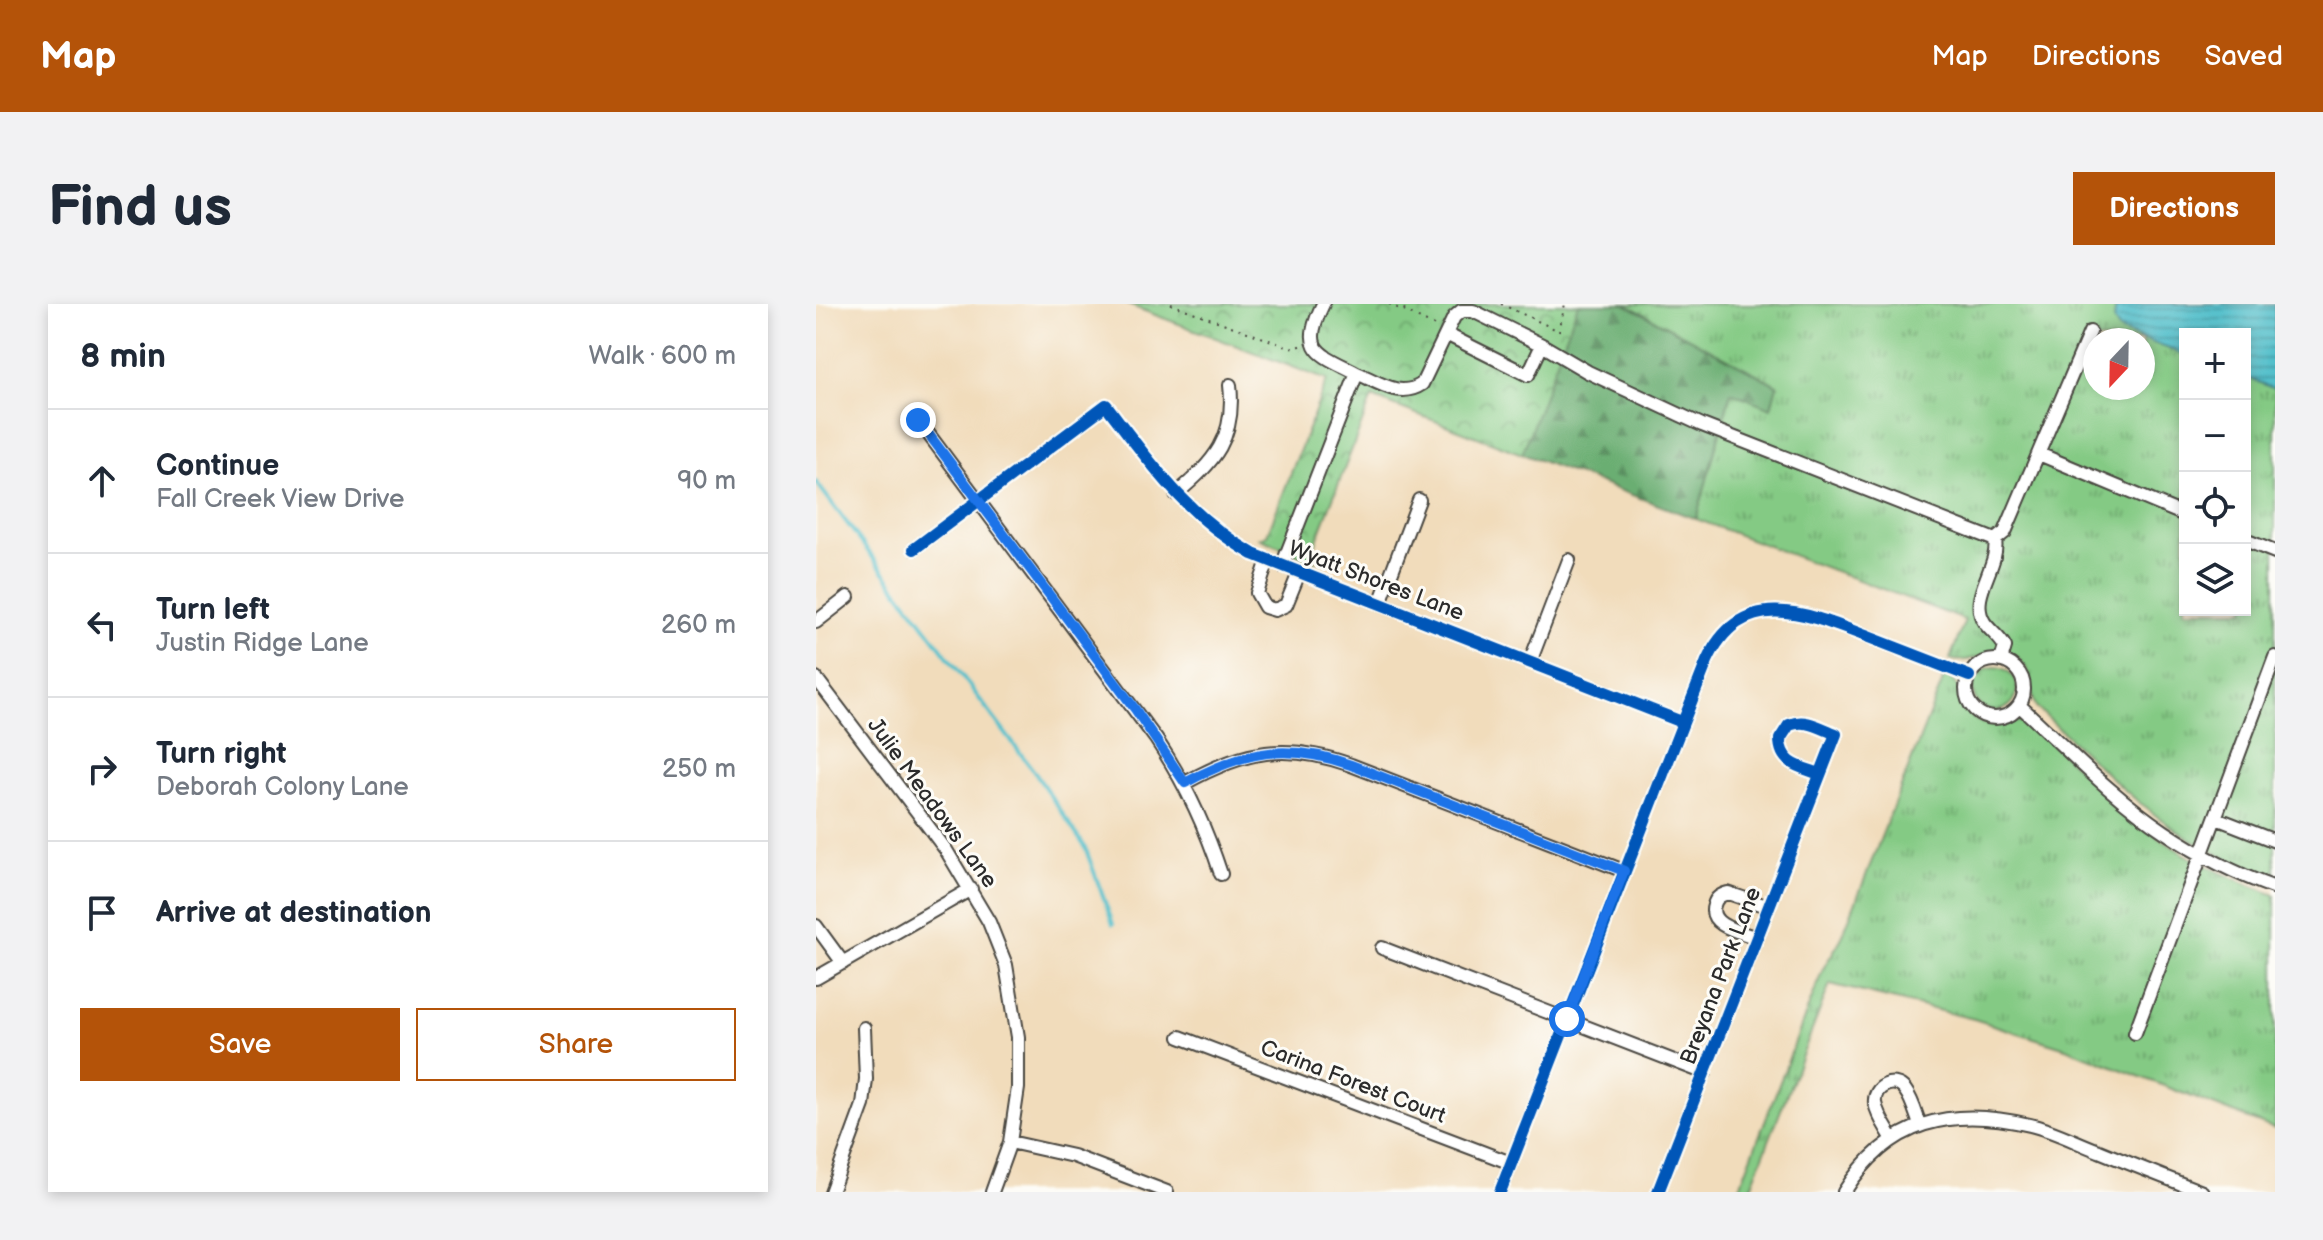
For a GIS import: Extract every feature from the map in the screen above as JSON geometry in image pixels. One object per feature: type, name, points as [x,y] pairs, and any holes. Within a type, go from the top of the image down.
[{"type":"street","points":[[1323,304],[1312,326],[1312,341],[1321,354],[1398,391],[1412,391],[1422,384],[1454,317],[1461,311],[1473,311],[1602,379],[1690,420],[1995,540]]},
{"type":"street","points":[[1446,333],[1528,375],[1542,345]]},
{"type":"street","points":[[1995,540],[2005,532],[2083,349]]},
{"type":"street","points":[[1282,566],[1357,373]]},
{"type":"street","points":[[1176,494],[1208,466],[1220,449],[1232,414],[1230,385]]},
{"type":"street","name":"Wyatt Shores Lane","points":[[978,500],[1106,405],[1176,494],[1213,529],[1253,554],[1682,722]]},
{"type":"street","points":[[918,420],[1135,709],[1185,783],[1221,874]]},
{"type":"street","points":[[2039,454],[2179,512]]},
{"type":"street","points":[[914,549],[978,500]]},
{"type":"street","points":[[1380,603],[1419,500]]},
{"type":"street","points":[[1995,540],[1997,550],[1981,595],[1980,610],[1984,622],[2005,647],[2001,660]]},
{"type":"street","points":[[2251,542],[2275,552]]},
{"type":"street","points":[[1268,560],[1257,593],[1265,607],[1275,610],[1286,605],[1299,573]]},
{"type":"street","points":[[1530,662],[1569,560]]},
{"type":"street","points":[[816,622],[848,597]]},
{"type":"street","points":[[1500,1192],[1682,722],[1719,639],[1738,623],[1766,611],[1792,611],[1821,619],[1969,676]]},
{"type":"street","points":[[2135,1033],[2275,657]]},
{"type":"street","points":[[2001,660],[2010,664],[2023,678],[2024,697],[2020,706],[2004,718],[1995,719],[1977,712],[1967,695],[1969,676],[1982,663],[2001,660]]},
{"type":"street","name":"Julie Meadows Lane","points":[[816,678],[946,850],[989,922],[1006,965],[1018,1037],[1018,1088],[1010,1142],[992,1192]]},
{"type":"street","points":[[2020,706],[2121,799],[2163,831],[2201,855],[2275,888]]},
{"type":"street","name":"Breyana Park Lane","points":[[1658,1192],[1836,734],[1807,722],[1789,725],[1780,739],[1783,755],[1791,763],[1820,774]]},
{"type":"street","points":[[1185,783],[1217,765],[1243,757],[1271,752],[1316,754],[1624,871]]},
{"type":"street","points":[[2216,818],[2275,841]]},
{"type":"street","points":[[816,978],[971,889]]},
{"type":"street","points":[[1757,938],[1718,922],[1713,915],[1714,905],[1718,897],[1728,893],[1769,907]]},
{"type":"street","points":[[816,926],[843,963]]},
{"type":"street","points":[[1382,948],[1705,1073]]},
{"type":"street","points":[[831,1192],[863,1105],[866,1079],[864,1028]]},
{"type":"street","name":"Carina Forest Court","points":[[1180,1037],[1511,1163]]},
{"type":"street","points":[[1892,1138],[1876,1107],[1875,1098],[1880,1088],[1890,1083],[1900,1085],[1907,1092],[1920,1125]]},
{"type":"street","points":[[1844,1192],[1859,1168],[1892,1138],[1920,1125],[1961,1118],[1993,1118],[2033,1125],[2202,1192]]},
{"type":"street","points":[[1010,1142],[1073,1156],[1167,1192]]},
{"type":"path","points":[[1171,304],[1295,348],[1312,341]]},
{"type":"path","points":[[1389,304],[1446,333]]},
{"type":"path","points":[[1403,311],[1407,304]]},
{"type":"path","points":[[1501,304],[1559,331],[1565,304]]},
{"type":"green space","points":[[1126,304],[1578,304],[1522,454],[1372,397],[1312,553],[1315,562],[1259,538],[1267,535],[1327,380]]},
{"type":"green space","points":[[1578,304],[1625,304],[1777,385],[1771,408],[1731,392],[1696,519],[1522,454]]},
{"type":"green space","points":[[1625,304],[2275,304],[2275,879],[2192,840],[2124,790],[2037,708],[2028,671],[2016,657],[1998,652],[1959,661],[1950,659],[1965,620],[1696,519],[1731,392],[1777,386]]},
{"type":"green space","points":[[1995,667],[2011,673],[2017,689],[2011,705],[1995,711],[1979,705],[1973,689],[1979,673]]},
{"type":"green space","points":[[1945,675],[1956,684],[1966,709],[1976,720],[1990,724],[2018,721],[2031,724],[2108,796],[2169,844],[2212,869],[2275,895],[2275,1129],[2066,1048],[1974,1019],[1830,984],[1749,1192],[1738,1192],[1823,969],[1841,939]]},
{"type":"water","points":[[2116,304],[2275,304],[2275,389],[2251,379],[2251,328],[2179,328],[2179,353],[2155,344],[2155,328],[2118,328],[2114,320]]},
{"type":"waterway","points":[[816,482],[1033,770],[1085,847],[1113,924]]},
{"type":"cycle path","points":[[914,549],[1106,405],[1172,488],[1209,523],[1253,554],[1682,722]]},
{"type":"cycle path","points":[[1500,1192],[1707,661],[1722,637],[1739,621],[1759,613],[1802,615],[1848,629],[1969,676]]},
{"type":"cycle path","points":[[1658,1192],[1836,734],[1807,723],[1789,725],[1780,739],[1783,754],[1792,763],[1820,774]]},
{"type":"route","points":[[918,420],[1135,709],[1185,783],[1235,758],[1271,752],[1316,754],[1624,871],[1567,1019]]}]
